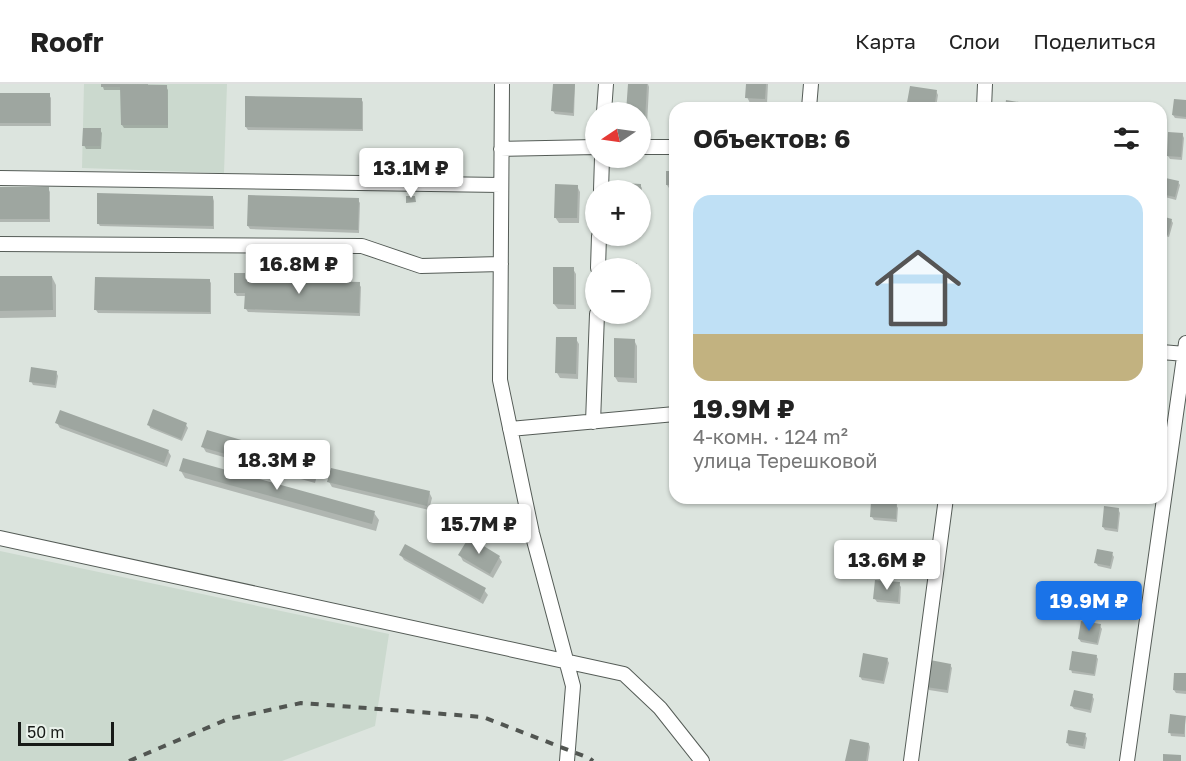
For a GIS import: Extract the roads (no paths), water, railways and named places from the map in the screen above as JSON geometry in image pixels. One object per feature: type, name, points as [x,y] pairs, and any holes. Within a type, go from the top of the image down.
[{"type":"street","points":[[502,84],[500,380],[532,533],[573,686],[567,761]]},
{"type":"street","points":[[605,102],[606,84]]},
{"type":"street","points":[[810,102],[811,84]]},
{"type":"street","points":[[984,102],[986,84]]},
{"type":"street","points":[[501,148],[585,147]]},
{"type":"street","points":[[651,147],[669,147]]},
{"type":"street","points":[[0,178],[501,184]]},
{"type":"street","points":[[0,244],[362,246],[421,266],[501,264]]},
{"type":"street","points":[[593,422],[597,324]]},
{"type":"street","points":[[1167,352],[1186,350],[1167,482]]},
{"type":"street","points":[[510,429],[669,415]]},
{"type":"street","points":[[910,761],[945,504]]},
{"type":"street","points":[[1127,761],[1164,504]]},
{"type":"street","points":[[0,538],[624,674],[660,708],[702,761]]},
{"type":"railway","points":[[129,761],[228,719],[301,703],[483,717],[593,761]]}]
